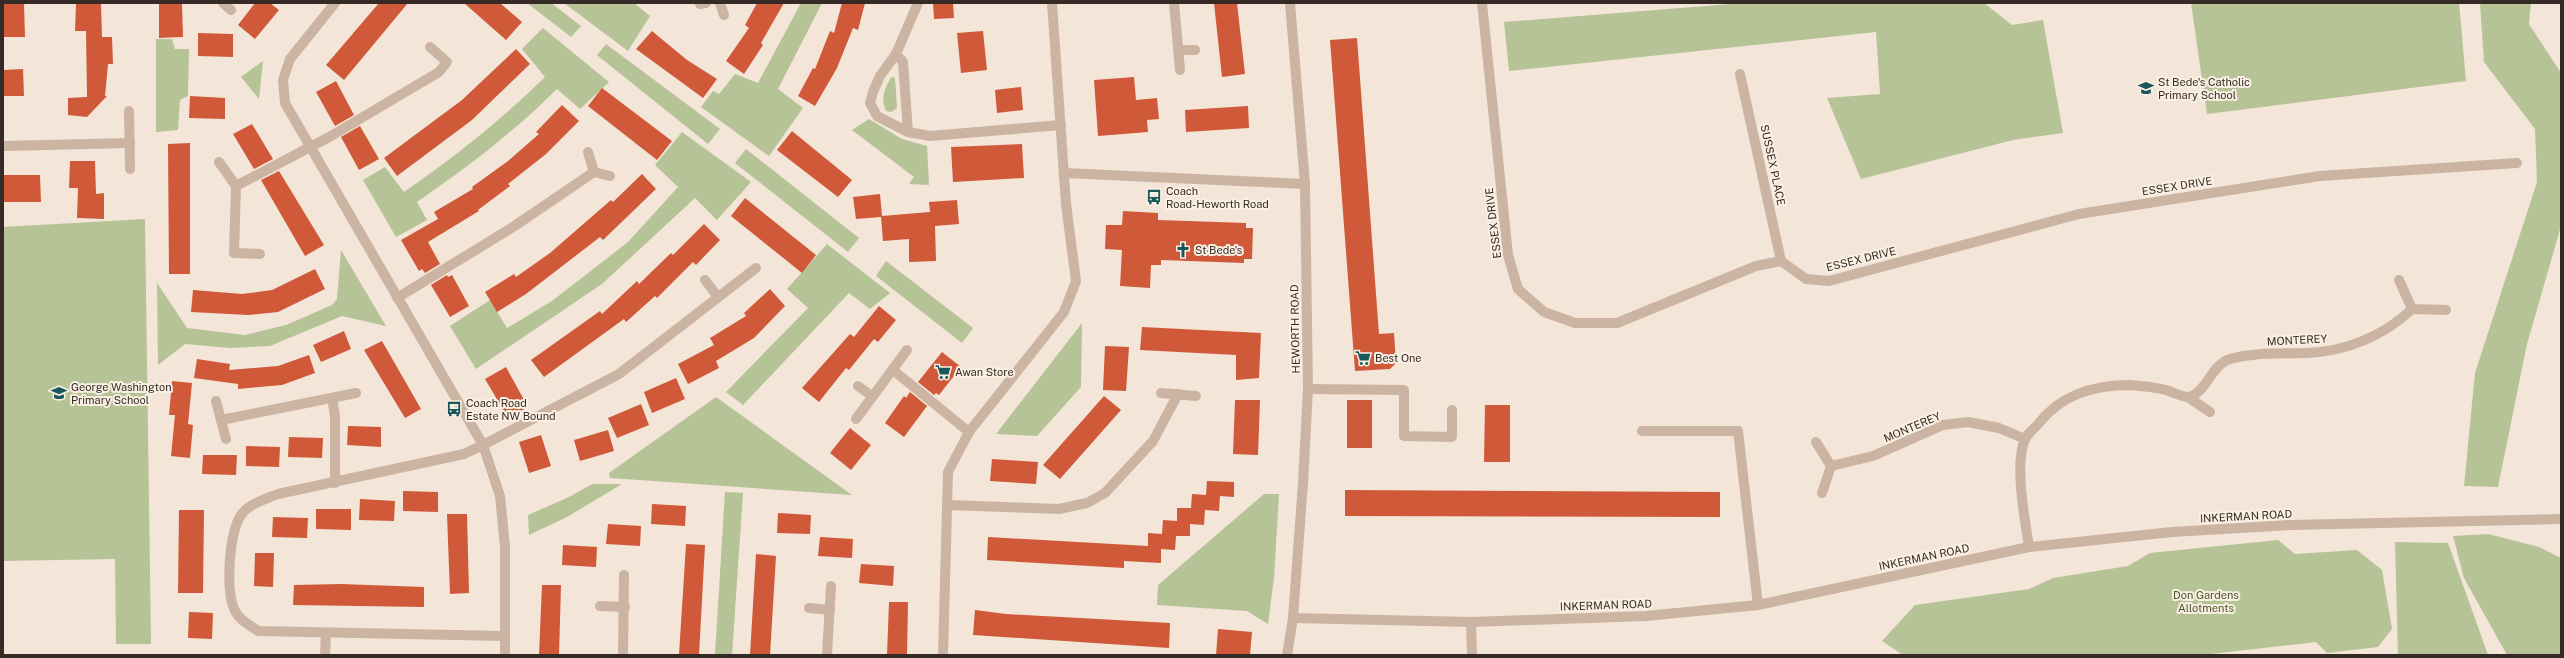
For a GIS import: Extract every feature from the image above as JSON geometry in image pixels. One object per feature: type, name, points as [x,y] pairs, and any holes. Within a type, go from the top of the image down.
[{"type":"street","points":[[335,3],[290,59],[283,80],[285,103],[483,445],[501,502],[505,547],[505,655]]},
{"type":"street","points":[[720,3],[724,16]]},
{"type":"street","points":[[918,3],[896,54],[880,76],[870,103],[877,116],[908,132],[930,136],[1061,125]]},
{"type":"street","points":[[943,655],[948,472],[969,432],[1064,312],[1076,281],[1064,173],[1052,3]]},
{"type":"street","points":[[1174,3],[1180,70]]},
{"type":"street","name":"HEWORTH ROAD","points":[[1287,655],[1293,618],[1308,389],[1305,184],[1290,3]]},
{"type":"street","name":"ESSEX DRIVE","points":[[1482,3],[1508,255],[1518,288],[1544,312],[1575,323],[1617,322],[1756,266],[1781,261],[1806,279],[1829,281],[2079,214],[2320,176],[2517,163]]},
{"type":"street","points":[[236,186],[310,147],[439,72],[447,62],[430,47]]},
{"type":"street","points":[[1178,50],[1195,50]]},
{"type":"street","points":[[896,54],[903,62],[908,132]]},
{"type":"street","name":"SUSSEX PLACE","points":[[1740,74],[1781,261]]},
{"type":"street","points":[[130,111],[130,169]]},
{"type":"street","points":[[3,146],[130,143]]},
{"type":"street","points":[[588,152],[594,172]]},
{"type":"street","points":[[219,162],[236,186],[234,253],[260,254]]},
{"type":"street","points":[[397,298],[513,227],[594,172],[610,176]]},
{"type":"street","points":[[1064,173],[1305,184]]},
{"type":"street","points":[[505,636],[326,633],[258,630],[243,621],[235,612],[230,599],[231,538],[241,514],[258,502],[278,494],[336,483],[464,454],[483,445],[619,374],[756,268]]},
{"type":"street","points":[[705,280],[718,297]]},
{"type":"street","points":[[2399,280],[2412,309],[2446,310]]},
{"type":"street","name":"MONTEREY","points":[[2188,397],[2197,393],[2212,373],[2227,360],[2248,354],[2307,353],[2337,349],[2370,338],[2396,325],[2412,309]]},
{"type":"street","points":[[856,419],[908,350]]},
{"type":"street","points":[[893,370],[969,432]]},
{"type":"street","points":[[858,386],[872,396]]},
{"type":"street","points":[[2030,547],[2022,502],[2022,458],[2025,439],[2049,410],[2072,396],[2092,388],[2146,386],[2188,397],[2210,412]]},
{"type":"street","points":[[1308,389],[1404,390],[1404,436],[1452,437],[1452,410]]},
{"type":"street","points":[[221,420],[356,393]]},
{"type":"street","points":[[1161,393],[1196,396]]},
{"type":"street","points":[[947,505],[1059,508],[1087,503],[1105,493],[1153,441],[1178,394]]},
{"type":"street","points":[[332,398],[335,416],[336,483]]},
{"type":"street","points":[[216,401],[226,439]]},
{"type":"street","name":"MONTEREY","points":[[1831,466],[1874,456],[1943,425],[1968,422],[1999,428],[2025,439]]},
{"type":"street","points":[[1642,431],[1738,431],[1758,605]]},
{"type":"street","points":[[1816,442],[1831,466],[1822,493]]},
{"type":"street","name":"INKERMAN ROAD","points":[[1293,618],[1471,622],[1646,616],[1758,605],[2030,547],[2172,532],[2282,525],[2561,519]]},
{"type":"street","points":[[623,655],[625,606],[624,575]]},
{"type":"street","points":[[827,655],[831,586]]},
{"type":"street","points":[[600,606],[625,606]]},
{"type":"street","points":[[809,608],[830,610]]},
{"type":"street","points":[[1471,622],[1472,655]]},
{"type":"street","points":[[325,655],[326,633]]},
{"type":"green space","points":[[527,3],[551,3],[581,26],[571,37]]},
{"type":"green space","points":[[564,3],[634,3],[650,16],[628,51]]},
{"type":"green space","points":[[801,3],[822,3],[778,89],[803,108],[769,156],[701,107],[713,91],[719,94],[735,74],[758,83]]},
{"type":"green space","points":[[1743,3],[1984,3],[2012,25],[2043,20],[2063,133],[2013,140],[1861,179],[1827,98],[1880,94],[1876,32],[1509,71],[1504,22]]},
{"type":"green space","points":[[2191,3],[2459,3],[2466,81],[2207,114]]},
{"type":"green space","points":[[2480,3],[2531,3],[2529,24],[2561,73],[2561,226],[2527,344],[2498,487],[2464,486],[2475,373],[2537,182],[2535,129],[2484,62]]},
{"type":"green space","points":[[543,28],[609,82],[580,109],[557,89],[524,120],[489,149],[417,202],[427,220],[396,237],[363,180],[385,167],[404,192],[459,152],[494,123],[545,77],[522,49]]},
{"type":"green space","points":[[156,39],[172,39],[175,49],[189,49],[188,96],[180,100],[178,130],[156,132]]},
{"type":"green space","points":[[606,44],[720,129],[708,144],[597,55]]},
{"type":"green space","points":[[263,61],[259,99],[241,77]]},
{"type":"green space","points":[[891,77],[895,78],[897,108],[891,112],[886,111],[883,98],[885,89]]},
{"type":"green space","points":[[869,119],[902,139],[927,146],[929,185],[909,184],[914,177],[852,130]]},
{"type":"green space","points":[[682,132],[751,182],[717,220],[695,198],[602,284],[476,369],[450,326],[490,300],[507,328],[552,301],[628,242],[678,187],[655,165]]},
{"type":"green space","points":[[746,149],[859,238],[848,252],[735,163]]},
{"type":"green space","name":"George Washington Primary School","points":[[145,219],[151,644],[116,644],[115,559],[3,561],[3,227]]},
{"type":"green space","points":[[827,244],[890,293],[870,309],[849,293],[743,405],[726,392],[808,308],[787,289]]},
{"type":"green space","points":[[341,250],[386,326],[342,316],[270,346],[230,348],[185,344],[158,365],[157,283],[187,328],[245,335],[286,325],[332,305],[337,299]]},
{"type":"green space","points":[[886,261],[973,328],[962,343],[876,276]]},
{"type":"green space","points":[[1082,323],[1081,387],[1037,436],[996,434]]},
{"type":"green space","points":[[716,397],[852,495],[610,478],[609,473]]},
{"type":"green space","points":[[592,484],[622,484],[567,517],[529,535],[528,515],[569,497]]},
{"type":"green space","points":[[725,492],[743,493],[732,655],[715,655]]},
{"type":"green space","points":[[1264,494],[1279,494],[1274,578],[1268,624],[1247,611],[1157,605],[1158,585]]},
{"type":"green space","points":[[2488,534],[2539,547],[2561,558],[2561,655],[2507,655],[2464,578],[2453,536]]},
{"type":"green space","name":"Don Gardens Allotments","points":[[2278,540],[2295,554],[2357,550],[2382,570],[2392,629],[2378,647],[2327,653],[2316,642],[2202,655],[1903,655],[1882,641],[1915,605],[2029,589],[2053,578],[2128,566],[2150,553]]},
{"type":"green space","points":[[2395,542],[2448,543],[2488,655],[2398,655]]},
{"type":"building","points":[[3,3],[24,3],[25,37],[3,37]]},
{"type":"building","points":[[159,3],[182,3],[183,37],[159,38]]},
{"type":"building","points":[[255,3],[270,3],[279,10],[255,39],[238,25]]},
{"type":"building","points":[[379,3],[408,3],[344,80],[326,65]]},
{"type":"building","points":[[464,3],[500,3],[522,22],[506,40]]},
{"type":"building","points":[[757,3],[784,3],[761,43],[763,45],[744,74],[726,61],[749,28],[745,25]]},
{"type":"building","points":[[842,3],[865,3],[858,30],[853,28],[837,68],[815,106],[798,96],[813,68],[815,69],[830,31],[834,33]]},
{"type":"building","points":[[933,3],[953,3],[954,18],[934,19]]},
{"type":"building","points":[[1214,3],[1237,3],[1245,74],[1222,77]]},
{"type":"building","points":[[76,4],[101,4],[102,37],[112,37],[113,64],[108,64],[105,96],[107,96],[87,117],[68,115],[68,98],[87,97],[86,31],[75,31]]},
{"type":"building","points":[[652,31],[687,60],[717,79],[703,98],[636,49]]},
{"type":"building","points":[[983,31],[987,70],[961,73],[957,33]]},
{"type":"building","points":[[198,33],[233,34],[233,57],[198,56]]},
{"type":"building","points":[[1357,38],[1379,334],[1394,333],[1396,363],[1390,369],[1355,371],[1330,40]]},
{"type":"building","points":[[516,49],[530,64],[472,120],[397,176],[384,158],[462,100]]},
{"type":"building","points":[[23,69],[24,96],[3,96],[3,70]]},
{"type":"building","points":[[1134,77],[1136,100],[1157,98],[1159,119],[1147,120],[1148,132],[1098,136],[1094,80]]},
{"type":"building","points":[[336,81],[354,115],[335,126],[316,92]]},
{"type":"building","points":[[1021,87],[1023,110],[997,113],[995,90]]},
{"type":"building","points":[[602,88],[672,141],[657,160],[588,106]]},
{"type":"building","points":[[190,96],[225,98],[225,119],[189,118]]},
{"type":"building","points":[[562,105],[579,121],[546,154],[508,184],[510,186],[478,210],[479,211],[428,242],[440,264],[425,273],[422,269],[419,271],[401,240],[438,219],[434,212],[473,189],[472,187],[508,161],[539,134],[536,132]]},
{"type":"building","points":[[1248,106],[1249,128],[1186,132],[1185,110]]},
{"type":"building","points":[[252,124],[273,159],[254,169],[233,134]]},
{"type":"building","points":[[360,126],[379,159],[359,170],[341,137]]},
{"type":"building","points":[[792,131],[852,180],[838,197],[777,150]]},
{"type":"building","points":[[190,143],[190,274],[169,274],[168,144]]},
{"type":"building","points":[[1022,144],[1024,178],[953,182],[951,147]]},
{"type":"building","points":[[70,161],[95,161],[96,194],[104,193],[104,219],[77,218],[78,188],[69,188]]},
{"type":"building","points":[[279,171],[324,245],[305,256],[261,180]]},
{"type":"building","points":[[642,174],[656,189],[603,240],[600,237],[526,294],[497,312],[485,292],[514,274],[516,277],[550,253],[611,200],[613,202]]},
{"type":"building","points":[[3,175],[40,175],[41,202],[3,202]]},
{"type":"building","points":[[880,194],[882,216],[930,212],[929,202],[957,200],[959,224],[935,226],[936,261],[909,262],[909,239],[883,241],[881,217],[856,219],[853,197]]},
{"type":"building","points":[[745,198],[816,255],[802,273],[731,216]]},
{"type":"building","name":"St Bede's","points":[[1123,211],[1158,213],[1158,220],[1246,223],[1246,228],[1253,228],[1252,259],[1244,259],[1244,263],[1161,260],[1161,265],[1151,265],[1150,288],[1120,286],[1122,250],[1105,249],[1106,225],[1122,225]]},
{"type":"building","points":[[704,224],[720,240],[696,265],[693,262],[657,298],[655,296],[626,322],[624,319],[544,377],[531,360],[600,311],[602,314],[637,281],[639,284],[671,253],[673,255]]},
{"type":"building","points":[[315,269],[325,289],[278,312],[248,315],[191,312],[193,290],[242,294],[272,290]]},
{"type":"building","points":[[447,275],[448,277],[452,275],[469,306],[450,317],[431,285]]},
{"type":"building","points":[[770,289],[785,306],[754,338],[716,361],[719,368],[688,384],[678,364],[714,345],[710,338],[746,316],[744,313]]},
{"type":"building","points":[[879,306],[896,320],[878,342],[874,339],[849,370],[846,368],[819,402],[802,388],[850,334],[854,337]]},
{"type":"building","points":[[1142,327],[1261,333],[1259,378],[1236,380],[1236,355],[1140,350]]},
{"type":"building","points":[[344,331],[351,349],[321,362],[313,345]]},
{"type":"building","points":[[382,341],[421,409],[405,418],[364,350]]},
{"type":"building","points":[[1105,346],[1129,347],[1126,391],[1103,390]]},
{"type":"building","points":[[942,352],[961,367],[939,395],[936,393],[934,395],[918,382]]},
{"type":"building","points":[[309,355],[315,373],[282,385],[238,389],[238,384],[194,378],[197,359],[230,364],[229,370],[278,366]]},
{"type":"building","points":[[506,367],[528,407],[508,418],[485,379]]},
{"type":"building","points":[[676,378],[685,399],[652,413],[644,392]]},
{"type":"building","points":[[172,381],[192,383],[188,424],[193,425],[190,458],[171,456],[175,415],[169,415]]},
{"type":"building","points":[[910,392],[927,406],[904,437],[885,423],[904,396],[906,398]]},
{"type":"building","points":[[1104,396],[1121,410],[1060,479],[1043,465]]},
{"type":"building","points":[[1235,400],[1260,400],[1258,455],[1233,454]]},
{"type":"building","points":[[1347,400],[1372,400],[1372,448],[1347,448]]},
{"type":"building","points":[[641,404],[649,425],[617,438],[608,418]]},
{"type":"building","points":[[1485,405],[1510,405],[1510,462],[1484,462]]},
{"type":"building","points":[[348,426],[381,427],[381,447],[347,445]]},
{"type":"building","points":[[850,428],[871,445],[851,470],[830,453]]},
{"type":"building","points":[[608,430],[614,451],[580,461],[574,440]]},
{"type":"building","points":[[541,435],[551,466],[529,473],[519,442]]},
{"type":"building","points":[[289,437],[323,438],[322,458],[288,457]]},
{"type":"building","points":[[246,446],[280,447],[279,467],[246,466]]},
{"type":"building","points":[[203,455],[237,455],[236,475],[202,474]]},
{"type":"building","points":[[992,459],[1038,462],[1036,484],[990,481]]},
{"type":"building","points":[[1207,481],[1234,482],[1234,497],[1220,496],[1219,511],[1205,510],[1204,525],[1190,524],[1190,536],[1176,536],[1175,550],[1161,549],[1161,563],[1124,561],[1124,568],[987,560],[988,537],[1148,546],[1148,533],[1162,534],[1163,520],[1177,521],[1177,508],[1191,508],[1192,494],[1206,495]]},
{"type":"building","points":[[1345,490],[1720,492],[1720,517],[1345,516]]},
{"type":"building","points":[[403,491],[438,492],[438,512],[403,511]]},
{"type":"building","points":[[360,499],[395,501],[394,521],[359,520]]},
{"type":"building","points":[[652,504],[686,506],[685,526],[651,524]]},
{"type":"building","points":[[316,509],[351,509],[351,530],[316,529]]},
{"type":"building","points":[[179,510],[204,510],[203,593],[178,593]]},
{"type":"building","points":[[778,513],[811,515],[810,534],[777,533]]},
{"type":"building","points":[[447,514],[467,514],[469,593],[450,594]]},
{"type":"building","points":[[273,517],[308,518],[307,538],[272,537]]},
{"type":"building","points":[[608,524],[641,526],[640,546],[606,544]]},
{"type":"building","points":[[820,537],[853,539],[852,558],[818,556]]},
{"type":"building","points":[[686,544],[705,545],[699,655],[679,655]]},
{"type":"building","points":[[563,545],[597,547],[596,567],[562,565]]},
{"type":"building","points":[[255,553],[274,553],[273,587],[254,586]]},
{"type":"building","points":[[756,554],[776,556],[770,655],[750,655]]},
{"type":"building","points":[[861,564],[894,566],[893,586],[859,583]]},
{"type":"building","points":[[341,584],[424,587],[424,607],[293,605],[294,585]]},
{"type":"building","points":[[542,585],[561,585],[559,655],[539,655]]},
{"type":"building","points":[[889,602],[908,602],[907,655],[887,655]]},
{"type":"building","points":[[975,610],[1006,614],[1170,623],[1169,648],[973,635]]},
{"type":"building","points":[[189,612],[213,613],[212,639],[188,638]]},
{"type":"building","points":[[1218,629],[1252,632],[1250,655],[1216,655]]},
{"type":"place","name":"St Bede's Catholic Primary School","points":[[2146,88]]},
{"type":"place","name":"Coach Road-Heworth Road","points":[[1154,197]]},
{"type":"place","name":"St Bede's","points":[[1183,250]]},
{"type":"place","name":"Best One","points":[[1363,358]]},
{"type":"place","name":"Awan Store","points":[[943,372]]},
{"type":"place","name":"George Washington Primary School","points":[[59,393]]},
{"type":"place","name":"Coach Road Estate NW Bound","points":[[454,409]]}]
